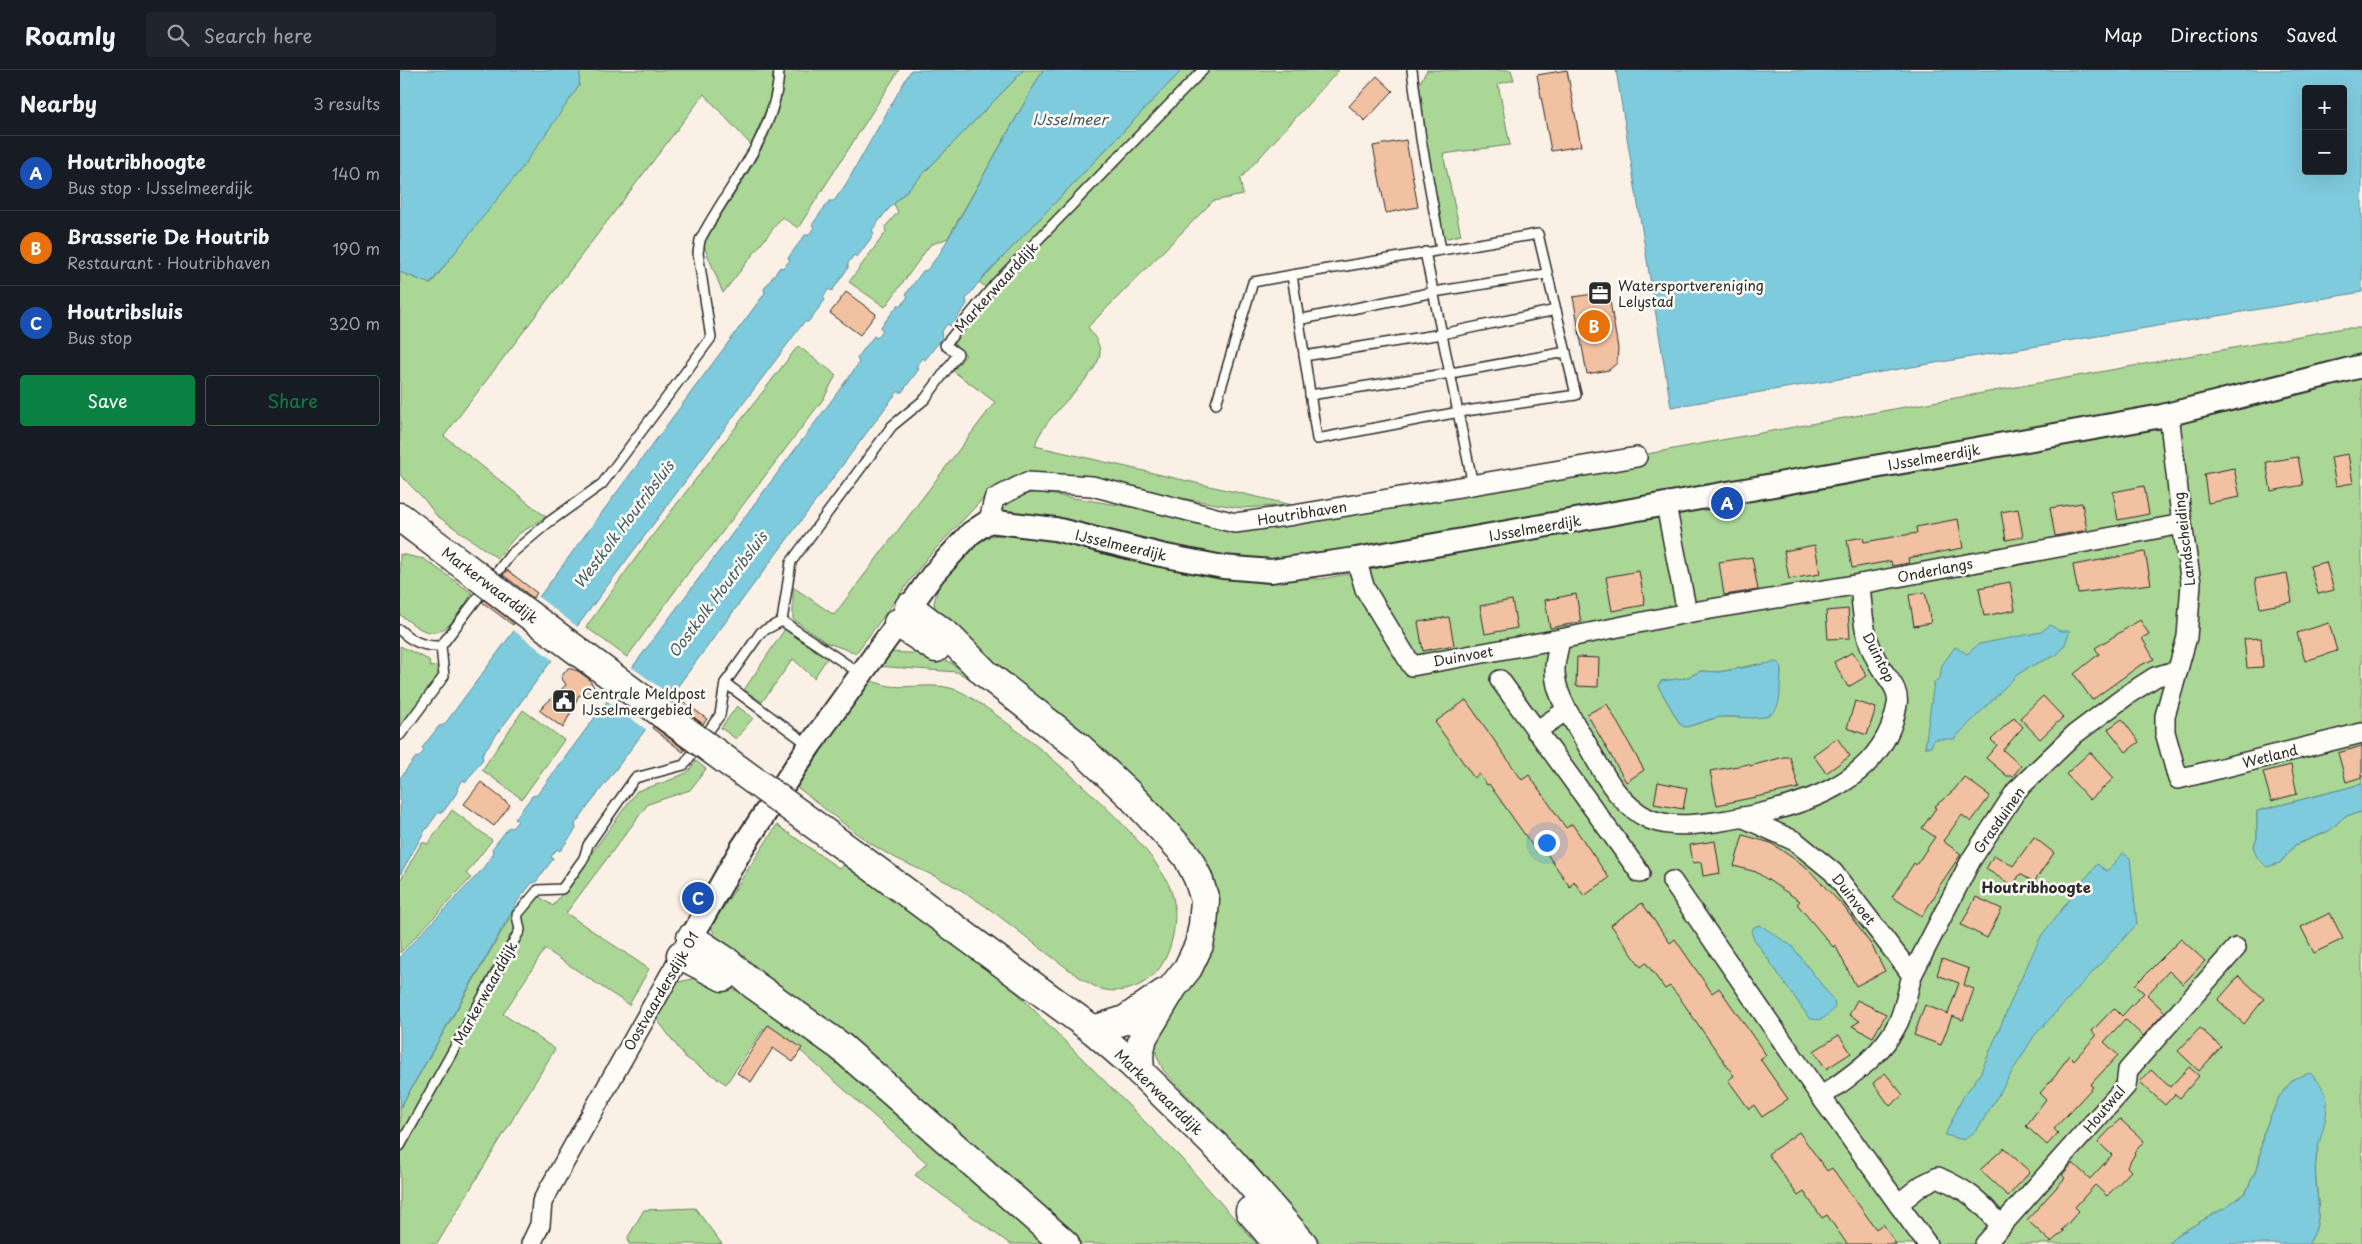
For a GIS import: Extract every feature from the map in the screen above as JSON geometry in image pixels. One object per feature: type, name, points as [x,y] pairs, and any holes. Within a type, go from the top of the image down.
[{"type":"main road","name":"Markerwaarddijk","points":[[400,518],[738,771],[853,853],[1093,1030],[1140,1072],[1230,1160],[1303,1244]]},
{"type":"main road","points":[[904,615],[938,650],[984,673],[1079,747],[1129,794],[1186,856],[1198,878],[1205,900],[1199,945],[1192,960],[1173,987],[1143,1037],[1139,1054],[1140,1072]]},
{"type":"main road","points":[[686,947],[726,961],[754,985],[804,1018],[840,1046],[1065,1244]]},
{"type":"main road","name":"Markerwaarddijk","points":[[996,960],[1149,1103],[1241,1200],[1278,1244]]},
{"type":"main road","points":[[1093,1030],[1125,1020],[1173,987]]},
{"type":"street","name":"IJsselmeerdijk","points":[[989,521],[1055,529],[1161,555],[1223,567],[1271,571],[1356,559],[1666,505],[2170,414],[2362,366]]},
{"type":"street","name":"Landscheiding","points":[[2170,414],[2182,524],[2192,582],[2187,637],[2167,706],[2165,724],[2178,779]]},
{"type":"street","name":"Houtribhaven","points":[[989,521],[994,499],[1026,482],[1092,486],[1235,523],[1294,515],[1638,457]]},
{"type":"street","points":[[1666,505],[1687,613]]},
{"type":"street","points":[[810,745],[934,573],[970,533],[989,521]]},
{"type":"street","name":"Onderlangs","points":[[1560,639],[1687,613],[1860,584],[2182,524]]},
{"type":"street","name":"Duinvoet","points":[[1356,559],[1365,589],[1412,666],[1560,639]]},
{"type":"street","name":"Duintop","points":[[1742,817],[1801,804],[1829,792],[1852,778],[1885,741],[1898,702],[1893,684],[1881,668],[1863,629],[1860,584]]},
{"type":"street","points":[[1560,639],[1555,670],[1559,692],[1567,710],[1614,791],[1636,811],[1650,819],[1683,825],[1742,817]]},
{"type":"street","name":"Grasduinen","points":[[1912,974],[1971,860],[2016,791],[2075,734],[2155,677],[2178,670]]},
{"type":"street","points":[[1500,680],[1640,873]]},
{"type":"street","points":[[1536,732],[1567,710]]},
{"type":"street","name":"Wetland","points":[[2178,779],[2362,733]]},
{"type":"street","name":"Oostvaardersdijk 01","points":[[531,1244],[540,1225],[542,1202],[742,848],[810,745]]},
{"type":"street","name":"Duinvoet","points":[[1742,817],[1795,841],[1833,872],[1912,974]]},
{"type":"street","points":[[1672,881],[1821,1097],[1927,1244]]},
{"type":"street","name":"Houtwal","points":[[1986,1244],[2126,1086],[2128,1070],[2236,948]]},
{"type":"street","points":[[1821,1097],[1861,1068],[1879,1051],[1898,1023],[1912,974]]},
{"type":"street","points":[[1898,1204],[1922,1185],[1938,1177],[1962,1188],[1986,1206],[2001,1227]]},
{"type":"lane","points":[[400,735],[444,676],[441,646],[512,554],[549,522],[602,484],[711,338],[698,253],[700,240],[757,144],[774,101],[779,70]]},
{"type":"lane","name":"Markerwaarddijk","points":[[782,621],[791,562],[892,426],[925,399],[958,354],[944,346],[995,284],[1203,70]]},
{"type":"lane","points":[[1412,70],[1421,139],[1441,250]]},
{"type":"lane","points":[[1216,404],[1253,282],[1292,275],[1426,252],[1538,234],[1576,395],[1459,412],[1317,439],[1292,275]]},
{"type":"lane","points":[[1426,252],[1473,485]]},
{"type":"lane","points":[[1298,320],[1434,292],[1548,274]]},
{"type":"lane","points":[[1304,356],[1442,334],[1556,310]]},
{"type":"lane","points":[[1310,395],[1450,374],[1566,352]]},
{"type":"lane","points":[[810,745],[724,683],[762,632],[782,621],[861,674]]},
{"type":"lane","points":[[400,630],[408,638],[428,646],[441,646]]},
{"type":"lane","name":"Markerwaarddijk","points":[[400,1146],[520,930],[517,915],[538,890],[562,889],[584,858],[588,845],[635,778],[684,765],[720,715],[724,683]]},
{"type":"green space","points":[[580,70],[774,70],[772,95],[751,145],[704,94],[444,436],[546,517],[517,535],[497,558],[436,515],[424,499],[400,475],[400,272],[431,284],[579,86]]},
{"type":"green space","points":[[783,70],[899,70],[798,228],[782,217],[723,293],[702,241],[747,174],[767,137],[780,101]]},
{"type":"green space","points":[[1024,70],[1043,70],[948,238],[930,245],[885,307],[849,282],[886,232],[885,227],[898,212],[894,204]]},
{"type":"green space","points":[[1182,70],[1339,70],[1240,179],[1243,195],[1213,201],[1088,327],[1096,339],[1100,351],[1098,361],[1092,372],[1048,421],[1035,446],[1292,505],[1241,508],[1059,478],[1026,476],[992,489],[927,558],[856,653],[825,642],[793,619],[793,587],[834,615],[995,402],[953,371],[966,355],[950,343],[992,292],[979,282]]},
{"type":"green space","points":[[1427,70],[1511,70],[1514,80],[1498,84],[1510,145],[1443,154],[1461,235],[1443,239],[1415,91]]},
{"type":"green space","points":[[2344,328],[2362,328],[2362,355],[2163,408],[1276,562],[1235,562],[998,514],[1015,498],[1035,492],[1247,525],[1378,506],[1694,445]]},
{"type":"green space","points":[[798,346],[836,375],[824,398],[711,547],[691,569],[627,657],[586,627],[643,548]]},
{"type":"green space","points":[[2362,372],[2362,784],[2257,811],[2257,838],[2253,847],[2280,863],[2295,845],[2329,831],[2345,816],[2362,812],[2362,1244],[2308,1244],[2317,1224],[2317,1153],[2327,1102],[2279,1097],[2263,1134],[2259,1163],[2246,1192],[2226,1207],[2174,1237],[2169,1244],[1322,1244],[1254,1166],[1163,1070],[1156,1052],[1156,1041],[1160,1029],[1204,964],[1210,954],[1216,936],[1217,917],[1211,879],[937,619],[934,603],[939,583],[963,552],[991,536],[1032,531],[1230,578],[1322,579]],"holes":[[[1758,664],[1781,670],[1780,683],[1764,717],[1720,717],[1685,727],[1680,724],[1658,686],[1661,681],[1686,678],[1701,671],[1719,672]]]},
{"type":"green space","points":[[400,554],[424,559],[472,593],[452,622],[439,631],[423,630],[400,615]]},
{"type":"green space","points":[[785,629],[827,658],[814,678],[793,659],[762,702],[744,690]]},
{"type":"green space","points":[[400,646],[429,660],[430,667],[439,666],[439,677],[400,729]]},
{"type":"green space","points":[[887,652],[930,654],[951,663],[995,692],[957,672],[876,666]]},
{"type":"green space","points":[[868,680],[899,687],[947,687],[965,694],[988,709],[1047,755],[1110,811],[1157,865],[1170,888],[1173,898],[1175,908],[1174,931],[1164,962],[1153,976],[1133,988],[1117,991],[1101,989],[1089,983],[973,898],[950,884],[873,845],[797,787]]},
{"type":"green space","points":[[737,706],[753,718],[736,739],[721,728]]},
{"type":"green space","points":[[523,710],[564,740],[522,799],[482,770]]},
{"type":"green space","points":[[696,761],[706,769],[690,790],[648,804],[566,913],[649,969],[629,1005],[545,949],[503,1014],[555,1049],[437,1244],[400,1244],[400,1108],[510,917],[520,918],[537,895],[553,906],[637,791],[688,772]]},
{"type":"green space","points":[[452,810],[492,840],[466,874],[471,878],[400,953],[400,881],[422,842],[428,844]]},
{"type":"green space","points":[[777,825],[840,869],[847,861],[1018,994],[1180,1157],[1257,1244],[1081,1244],[842,1039],[722,953],[711,926]]},
{"type":"green space","points":[[700,977],[745,994],[807,1035],[1045,1244],[1010,1244],[915,1175],[927,1163],[802,1052],[764,1028],[726,1084],[685,1057],[653,1014],[671,984]]},
{"type":"green space","points":[[695,1208],[722,1244],[629,1244],[628,1237],[644,1210]]},
{"type":"water","points":[[400,70],[580,70],[579,86],[522,168],[430,284],[400,272]]},
{"type":"water","name":"Westkolk Houtribsluis","points":[[911,70],[1024,70],[885,213],[872,230],[874,234],[857,257],[854,255],[848,263],[848,268],[832,291],[829,289],[823,297],[825,300],[808,322],[804,322],[482,754],[483,759],[466,782],[463,780],[457,788],[459,790],[443,812],[438,813],[424,832],[400,875],[400,778],[416,757],[418,758],[424,751],[422,748],[439,726],[444,725],[765,293],[764,289],[780,267],[783,268],[790,260],[788,258],[805,235],[809,235],[814,227],[812,225],[829,201],[834,201],[846,184]]},
{"type":"water","points":[[1043,70],[1182,70],[979,282],[966,299],[967,304],[951,326],[947,324],[941,333],[942,338],[925,360],[923,358],[916,367],[919,369],[902,392],[897,392],[575,824],[576,829],[560,851],[557,849],[551,857],[553,859],[536,882],[532,883],[519,899],[400,1108],[400,956],[481,871],[493,854],[492,849],[509,827],[512,828],[518,821],[515,819],[532,796],[537,795],[829,404],[859,363],[857,358],[874,336],[877,338],[883,330],[880,328],[898,305],[902,305],[908,296],[906,294],[923,271],[927,270],[940,253]]},
{"type":"water","points":[[1616,70],[2362,70],[2362,292],[1671,407]]},
{"type":"water","points":[[2050,625],[2060,631],[2070,631],[2065,644],[2057,655],[2031,666],[2017,675],[1954,739],[1934,739],[1931,747],[1925,747],[1934,682],[1940,678],[1942,665],[1955,647],[1967,654],[1979,644],[2041,632]]},
{"type":"water","points":[[1775,662],[1780,664],[1781,667],[1779,703],[1775,711],[1761,718],[1722,717],[1685,727],[1680,724],[1658,686],[1661,681],[1686,678],[1701,671],[1719,672]]},
{"type":"water","points":[[2362,784],[2362,812],[2345,816],[2329,831],[2295,845],[2280,863],[2267,867],[2257,857],[2253,847],[2257,838],[2257,811]]},
{"type":"water","points":[[2123,853],[2130,858],[2137,924],[2034,1036],[1977,1130],[1964,1140],[1945,1135],[1963,1097],[1980,1074],[2041,936],[2097,864],[2107,871]]},
{"type":"water","points":[[1760,925],[1792,946],[1834,1001],[1835,1006],[1827,1016],[1817,1020],[1809,1018],[1754,939],[1751,932],[1754,927]]},
{"type":"water","points":[[2310,1073],[2324,1090],[2327,1098],[2327,1109],[2315,1170],[2318,1203],[2317,1224],[2308,1244],[2169,1244],[2174,1237],[2226,1207],[2246,1192],[2259,1163],[2263,1134],[2279,1097],[2293,1079]]},
{"type":"pier","points":[[537,596],[579,628],[554,661],[512,629]]},
{"type":"pier","points":[[630,666],[673,697],[648,731],[605,699]]},
{"type":"building","points":[[1567,70],[1581,146],[1551,151],[1537,75]]},
{"type":"building","points":[[1377,76],[1393,91],[1365,121],[1349,106]]},
{"type":"building","points":[[1406,140],[1418,207],[1386,213],[1373,146]]},
{"type":"building","points":[[846,292],[876,314],[860,335],[830,313]]},
{"type":"building","points":[[1600,293],[1606,295],[1610,301],[1618,348],[1617,363],[1609,370],[1587,374],[1573,297]]},
{"type":"building","points":[[2348,454],[2353,483],[2336,486],[2331,457]]},
{"type":"building","points":[[2298,457],[2303,485],[2271,491],[2266,462]]},
{"type":"building","points":[[2234,468],[2240,497],[2208,503],[2204,474]]},
{"type":"building","points":[[2144,486],[2149,514],[2118,520],[2113,492]]},
{"type":"building","points":[[2082,503],[2087,530],[2055,536],[2050,508]]},
{"type":"building","points":[[2018,509],[2023,537],[2006,540],[2001,512]]},
{"type":"building","points":[[1958,519],[1963,548],[1908,558],[1909,563],[1892,566],[1891,561],[1852,568],[1847,540],[1863,537],[1864,542],[1917,533],[1916,527]]},
{"type":"building","points":[[1815,545],[1820,574],[1789,579],[1784,551]]},
{"type":"building","points":[[2145,552],[2151,584],[2078,593],[2073,565]]},
{"type":"building","points":[[1752,557],[1758,590],[1724,595],[1719,562]]},
{"type":"building","points":[[2326,562],[2334,590],[2318,594],[2310,566]]},
{"type":"building","points":[[507,570],[537,593],[533,598],[503,575]]},
{"type":"building","points":[[1639,571],[1645,605],[1612,611],[1606,577]]},
{"type":"building","points":[[2287,573],[2292,602],[2260,608],[2255,579]]},
{"type":"building","points":[[2010,582],[2015,610],[1984,616],[1979,588]]},
{"type":"building","points":[[1925,592],[1931,623],[1914,626],[1909,595]]},
{"type":"building","points":[[1576,594],[1581,622],[1550,628],[1545,600]]},
{"type":"building","points":[[484,600],[514,623],[513,625],[482,602]]},
{"type":"building","points":[[1512,600],[1517,628],[1485,634],[1480,606]]},
{"type":"building","points":[[1848,609],[1850,638],[1828,639],[1826,611]]},
{"type":"building","points":[[1449,617],[1454,645],[1423,651],[1418,622]]},
{"type":"building","points":[[2140,620],[2149,634],[2142,638],[2154,659],[2139,666],[2092,700],[2074,674],[2099,654],[2095,648]]},
{"type":"building","points":[[2329,623],[2337,651],[2305,661],[2297,633]]},
{"type":"building","points":[[2261,638],[2263,667],[2247,668],[2244,639]]},
{"type":"building","points":[[1853,652],[1867,676],[1848,687],[1834,662]]},
{"type":"building","points":[[1577,657],[1599,658],[1598,687],[1576,686]]},
{"type":"building","points":[[568,668],[578,671],[589,679],[594,687],[588,696],[579,695],[563,728],[539,710],[566,685],[561,677]]},
{"type":"building","points":[[676,696],[707,719],[703,724],[672,701]]},
{"type":"building","points":[[2043,696],[2063,717],[2040,739],[2020,718]]},
{"type":"building","points":[[1466,700],[1522,780],[1529,775],[1566,828],[1572,824],[1609,878],[1584,896],[1574,881],[1570,887],[1543,848],[1537,852],[1489,784],[1487,785],[1479,774],[1474,778],[1435,722]]},
{"type":"building","points":[[1855,701],[1876,708],[1867,735],[1847,728]]},
{"type":"building","points":[[1607,704],[1644,770],[1626,782],[1587,714]]},
{"type":"building","points":[[2014,717],[2023,727],[2003,750],[2021,766],[2013,776],[2007,776],[1986,758],[1997,745],[1991,740]]},
{"type":"building","points":[[2122,719],[2139,742],[2126,752],[2108,729]]},
{"type":"building","points":[[653,726],[685,750],[683,752],[652,728]]},
{"type":"building","points":[[1837,738],[1850,756],[1826,773],[1813,755]]},
{"type":"building","points":[[2362,746],[2362,777],[2346,782],[2338,753]]},
{"type":"building","points":[[2090,752],[2114,778],[2090,800],[2066,774]]},
{"type":"building","points":[[1790,757],[1799,788],[1717,805],[1710,771],[1749,764],[1750,766]]},
{"type":"building","points":[[2291,765],[2297,794],[2271,801],[2263,772]]},
{"type":"building","points":[[1964,777],[1990,796],[1971,822],[1962,815],[1943,841],[1961,854],[1922,916],[1892,897],[1914,863],[1916,865],[1935,837],[1922,828],[1936,808],[1934,807],[1954,790]]},
{"type":"building","points":[[481,782],[510,805],[494,826],[464,804]]},
{"type":"building","points":[[1658,782],[1687,788],[1683,809],[1654,804]]},
{"type":"building","points":[[1743,835],[1771,843],[1806,867],[1844,907],[1872,946],[1885,971],[1856,986],[1835,945],[1833,947],[1797,904],[1800,901],[1756,872],[1734,866]]},
{"type":"building","points":[[2034,837],[2054,853],[2034,882],[2020,874],[2013,886],[1986,869],[1994,855],[2013,866]]},
{"type":"building","points":[[1715,841],[1720,873],[1703,876],[1701,862],[1693,863],[1690,845]]},
{"type":"building","points":[[1976,897],[2002,909],[1987,938],[1961,925]]},
{"type":"building","points":[[1642,903],[1670,943],[1675,939],[1712,993],[1719,988],[1766,1055],[1760,1059],[1788,1099],[1762,1117],[1754,1105],[1749,1109],[1728,1080],[1734,1076],[1679,997],[1670,986],[1665,989],[1646,963],[1641,967],[1611,925]]},
{"type":"building","points":[[2330,913],[2343,939],[2314,953],[2301,927]]},
{"type":"building","points":[[2181,939],[2205,961],[2183,984],[2169,971],[2147,995],[2165,1012],[2143,1036],[2125,1019],[2104,1042],[2118,1055],[2090,1085],[2093,1087],[2054,1129],[2058,1133],[2047,1145],[2026,1126],[2046,1099],[2040,1093],[2056,1075],[2069,1055],[2074,1060],[2096,1036],[2092,1031],[2114,1008],[2122,1016],[2144,993],[2135,985]]},
{"type":"building","points":[[1942,959],[1969,969],[1964,985],[1974,989],[1963,1020],[1952,1016],[1941,1045],[1914,1035],[1925,1005],[1948,1014],[1959,983],[1937,975]]},
{"type":"building","points":[[2239,976],[2264,999],[2244,1024],[2218,1000]]},
{"type":"building","points":[[1857,1000],[1886,1014],[1873,1037],[1852,1026],[1860,1021],[1849,1015]]},
{"type":"building","points":[[768,1025],[802,1048],[793,1062],[773,1048],[751,1082],[737,1073]]},
{"type":"building","points":[[2200,1028],[2221,1047],[2199,1071],[2178,1051]]},
{"type":"building","points":[[1839,1035],[1851,1053],[1826,1069],[1814,1051]]},
{"type":"building","points":[[2189,1067],[2199,1076],[2180,1098],[2175,1094],[2165,1105],[2140,1082],[2151,1070],[2170,1087]]},
{"type":"building","points":[[1885,1073],[1903,1095],[1890,1106],[1873,1083]]},
{"type":"building","points":[[2120,1119],[2144,1141],[2134,1153],[2127,1167],[2131,1171],[2107,1196],[2095,1185],[2075,1207],[2079,1211],[2062,1230],[2064,1231],[2051,1242],[2027,1220],[2065,1178],[2062,1175],[2073,1163],[2090,1179],[2112,1155],[2098,1142]]},
{"type":"building","points":[[1799,1132],[1827,1171],[1832,1168],[1876,1229],[1883,1224],[1896,1244],[1847,1244],[1827,1215],[1822,1218],[1804,1192],[1798,1196],[1768,1154]]},
{"type":"building","points":[[2004,1148],[2030,1172],[2008,1196],[1980,1170]]},
{"type":"place","name":"Watersportvereniging Lelystad","points":[[1600,293]]},
{"type":"place","name":"Brasserie De Houtrib","points":[[1594,326]]},
{"type":"place","name":"Houtribhoogte","points":[[1727,503]]},
{"type":"place","name":"Centrale Meldpost IJsselmeergebied","points":[[564,701]]},
{"type":"place","name":"Houtribsluis","points":[[698,898]]},
{"type":"district","name":"Houtribhoogte","points":[[2036,886]]},
{"type":"water label","name":"IJsselmeer","points":[[1070,118]]},
{"type":"water label","name":"Oostkolk Houtribsluis","points":[[717,594]]}]
